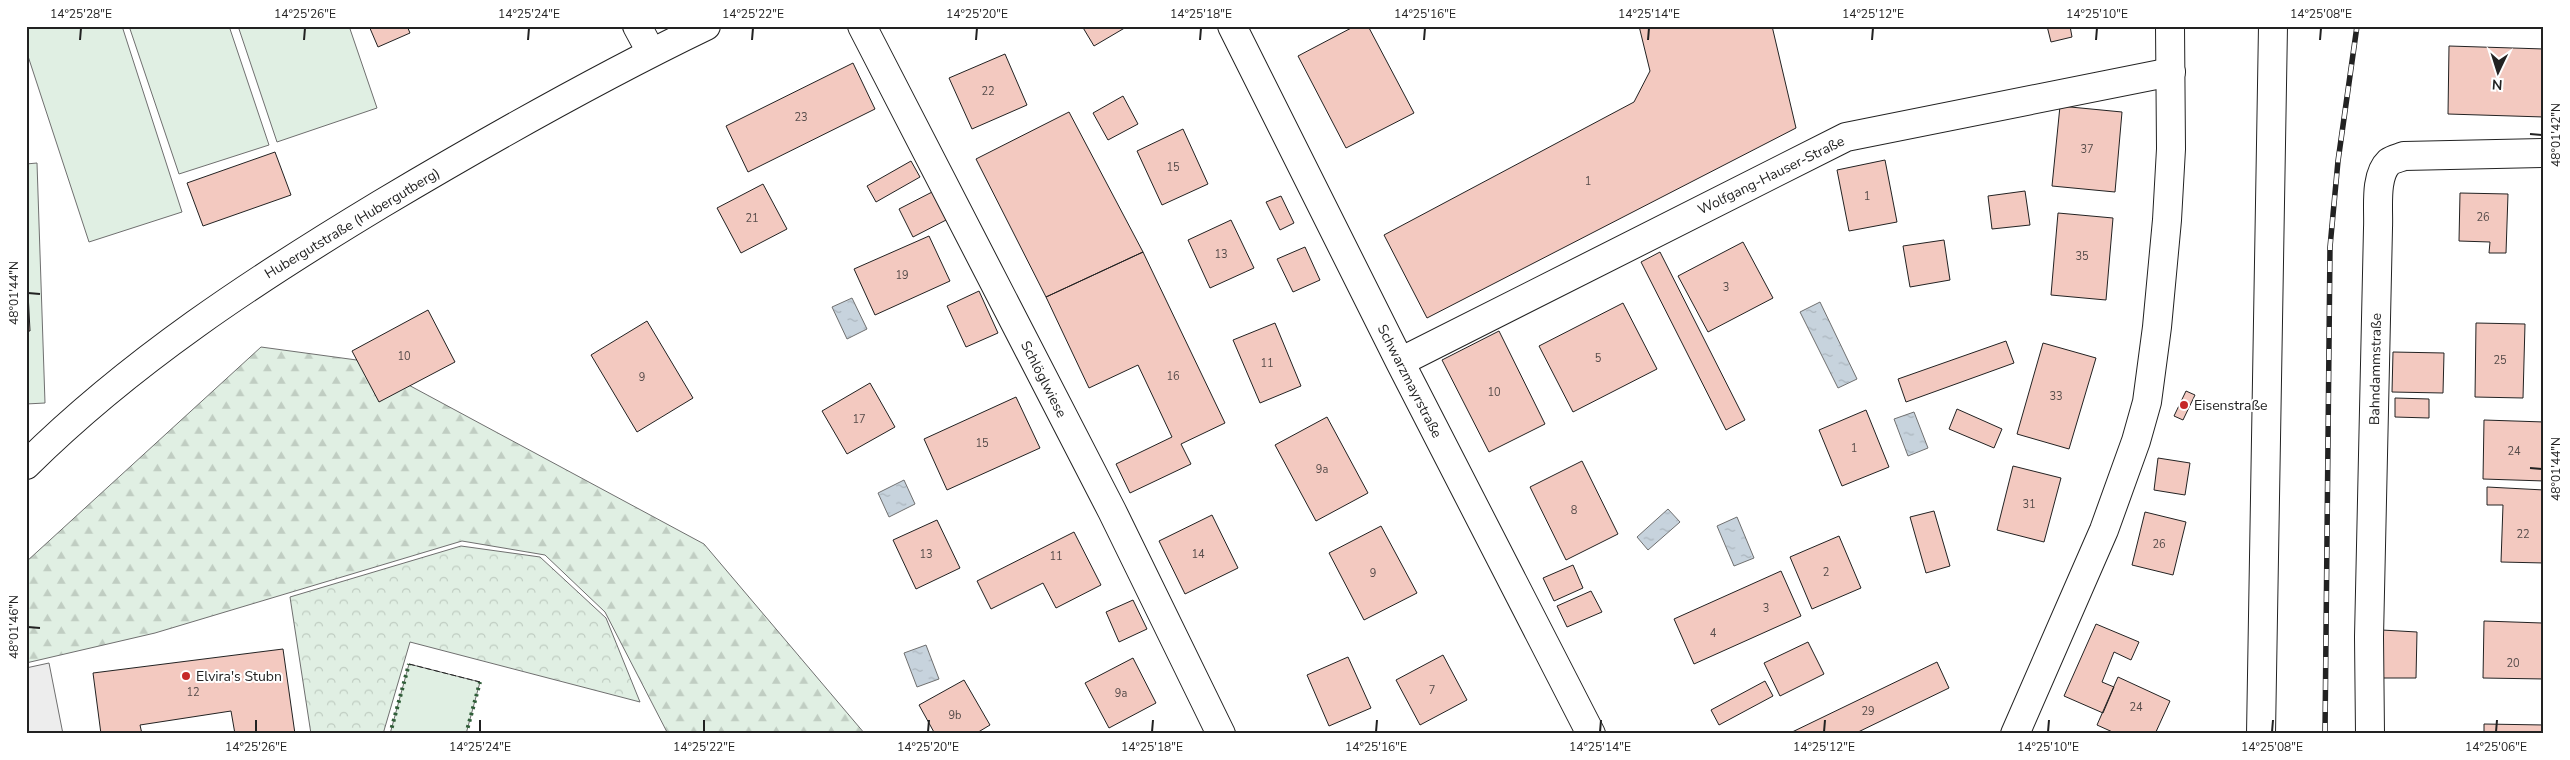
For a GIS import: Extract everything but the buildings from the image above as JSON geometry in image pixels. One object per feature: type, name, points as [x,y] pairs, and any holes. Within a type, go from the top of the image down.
[{"type":"street","points":[[637,26],[652,52]]},
{"type":"street","name":"Hubergutstraße (Hubergutberg)","points":[[26,465],[134,371],[197,322],[290,259],[532,116],[652,52],[706,26]]},
{"type":"street","name":"Schlöglwiese","points":[[862,26],[1112,512],[1221,734]]},
{"type":"street","name":"Schwarzmayrstraße","points":[[1232,26],[1400,362],[1591,734]]},
{"type":"street","points":[[2015,734],[2104,530],[2136,441],[2147,402],[2158,327],[2167,220],[2171,72],[2170,26]]},
{"type":"street","points":[[2261,734],[2273,26]]},
{"type":"street","name":"Wolfgang-Hauser-Straße","points":[[1400,362],[1846,137],[2171,72]]},
{"type":"street","name":"Bahndammstraße","points":[[2370,734],[2369,637],[2378,228],[2380,189],[2384,170],[2390,161],[2404,156],[2544,153]]},
{"type":"green space","points":[[26,26],[122,26],[182,212],[89,242],[26,50]]},
{"type":"green space","points":[[129,26],[229,26],[269,145],[179,174]]},
{"type":"green space","points":[[238,26],[349,26],[377,108],[277,142]]},
{"type":"green space","points":[[37,163],[45,403],[26,404],[26,164]]},
{"type":"green space","points":[[261,347],[364,361],[704,544],[865,734],[668,734],[605,612],[545,555],[462,541],[155,633],[26,663],[26,562]]},
{"type":"green space","points":[[461,546],[540,557],[606,618],[640,702],[410,642],[383,734],[311,734],[290,597]]},
{"type":"green space","points":[[409,664],[480,682],[466,734],[390,734]]},
{"type":"shaded area","points":[[49,663],[63,734],[26,734],[26,668]]},
{"type":"water","points":[[852,298],[867,329],[847,339],[832,307]]},
{"type":"water","points":[[1820,302],[1857,379],[1838,388],[1800,312]]},
{"type":"water","points":[[1914,412],[1928,448],[1908,456],[1894,419]]},
{"type":"water","points":[[904,480],[915,504],[889,517],[878,493]]},
{"type":"water","points":[[1668,509],[1680,522],[1648,550],[1637,537]]},
{"type":"water","points":[[1737,517],[1754,558],[1734,566],[1717,526]]},
{"type":"water","points":[[926,645],[939,679],[917,687],[904,653]]},
{"type":"railway","points":[[2325,734],[2330,247],[2338,161],[2357,26]]},
{"type":"hedge","points":[[390,734],[409,664]]},
{"type":"hedge","points":[[466,734],[480,682]]},
{"type":"fence","points":[[409,664],[480,682]]},
{"type":"place","name":"Eisenstraße","points":[[2184,405]]},
{"type":"place","name":"Elvira's Stubn","points":[[186,676]]}]
